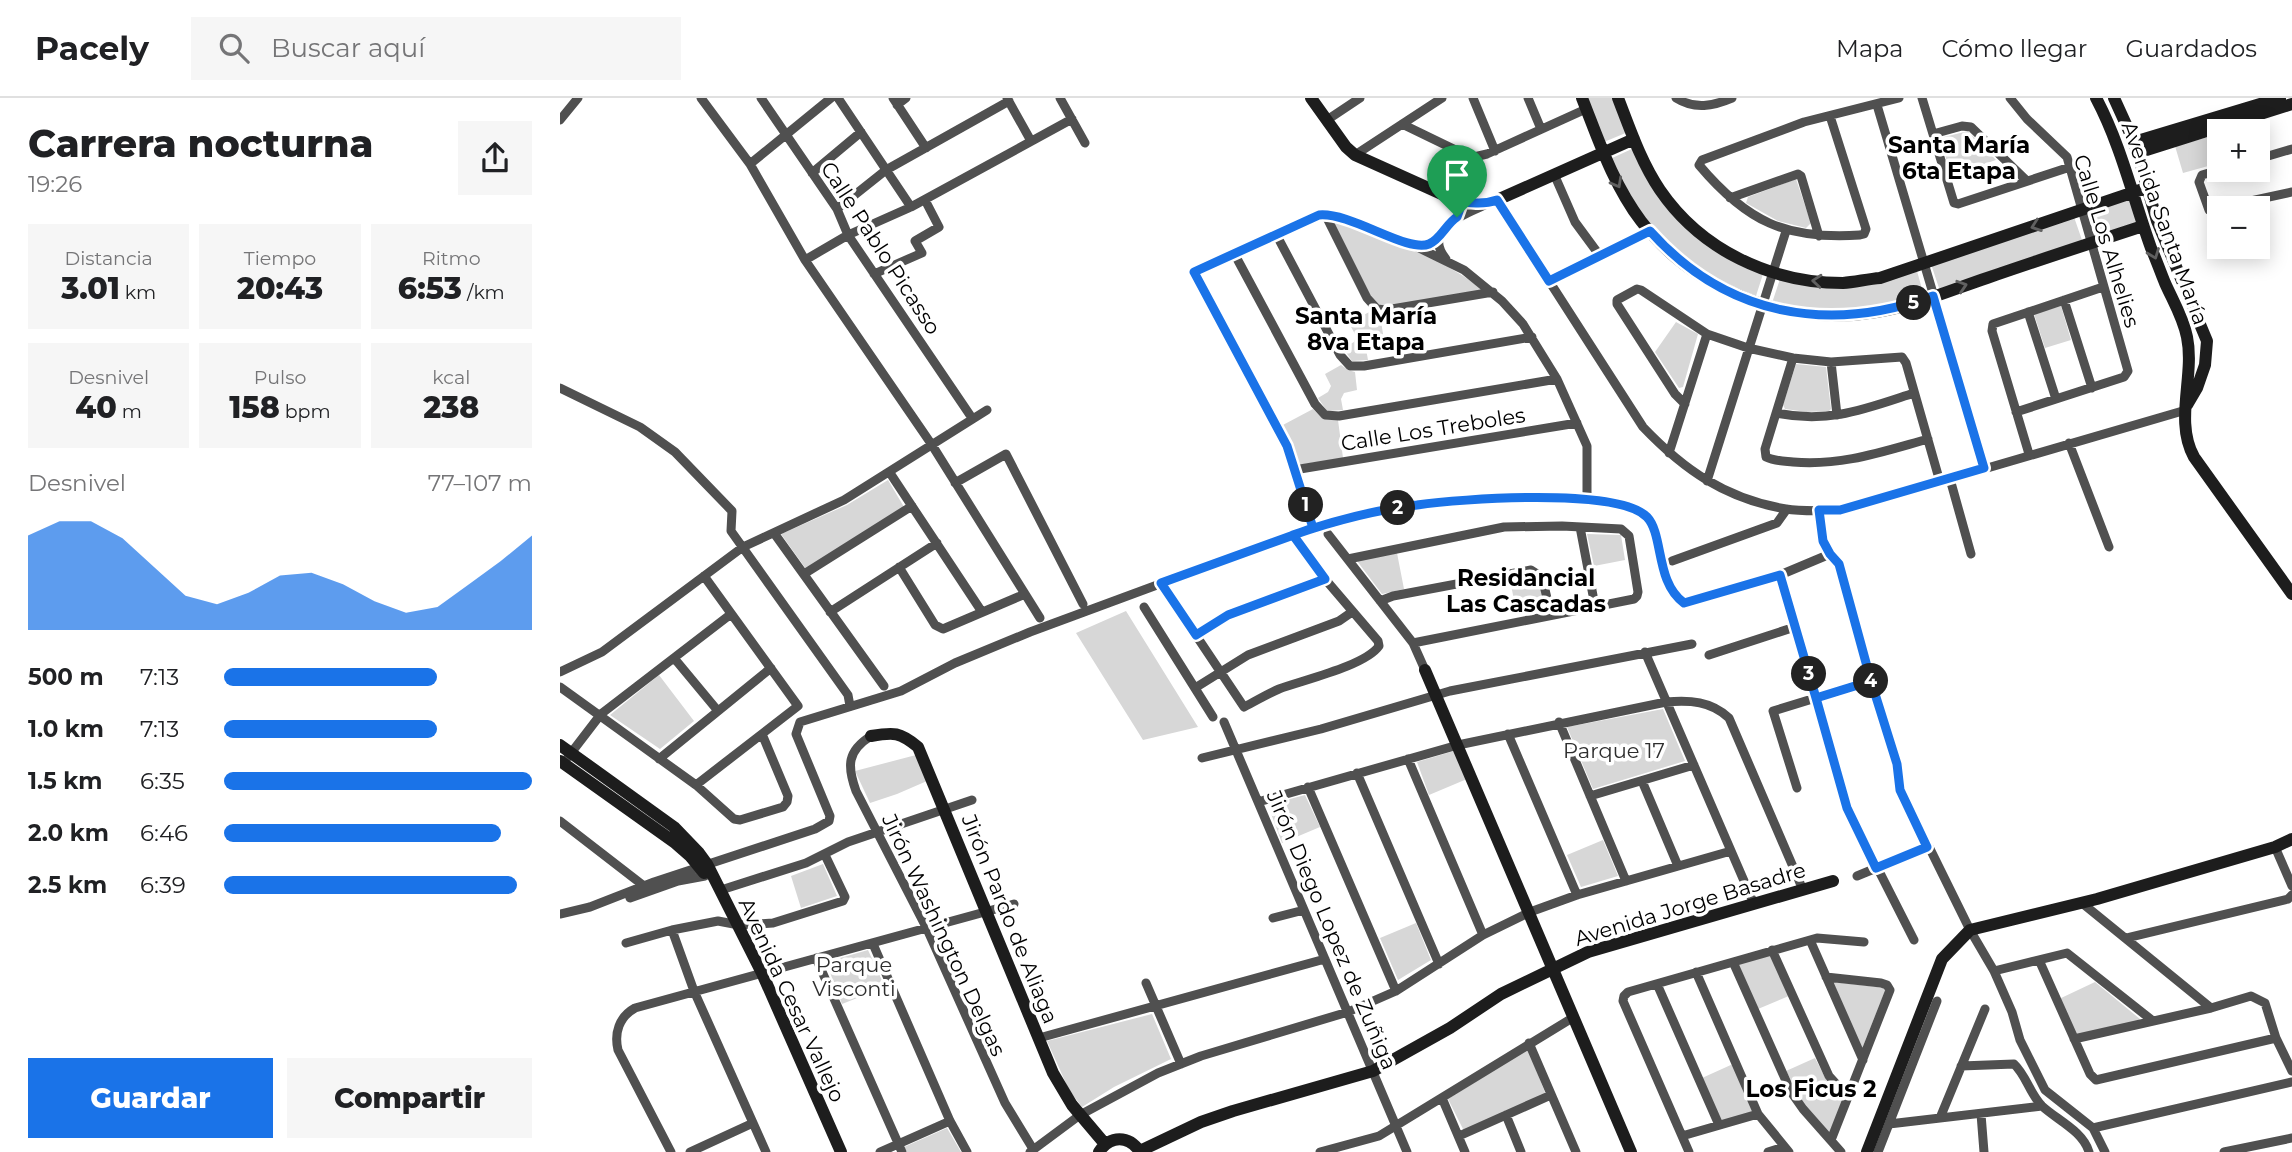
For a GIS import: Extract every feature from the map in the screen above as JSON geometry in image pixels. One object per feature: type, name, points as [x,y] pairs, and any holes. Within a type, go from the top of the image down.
[{"type":"street","points":[[701,98],[750,164],[805,260],[932,445],[1040,618]]},
{"type":"street","name":"Calle Pablo Picasso","points":[[761,98],[837,209],[848,235],[972,418]]},
{"type":"street","points":[[750,164],[831,98]]},
{"type":"street","points":[[838,98],[911,207]]},
{"type":"street","points":[[906,98],[895,102],[926,148]]},
{"type":"street","points":[[1060,98],[1085,143]]},
{"type":"street","points":[[1311,98],[1346,147],[1355,155],[1455,200],[1468,203],[1493,202]]},
{"type":"street","points":[[1327,120],[1360,98]]},
{"type":"street","points":[[1355,155],[1442,98]]},
{"type":"street","points":[[1473,98],[1495,150]]},
{"type":"street","points":[[1528,98],[1541,129]]},
{"type":"street","points":[[1618,98],[1660,190],[1680,216],[1718,248],[1738,258],[1772,272],[1815,281],[1845,283],[1880,278],[2146,188]]},
{"type":"street","points":[[1680,100],[1698,106],[1713,105],[1732,98]]},
{"type":"street","points":[[1830,116],[1866,229],[1864,234],[1819,236],[1786,231],[1749,212],[1730,198],[1699,165],[1700,162],[1804,122],[1899,98]]},
{"type":"street","points":[[1922,98],[1954,203],[1958,204],[2070,167]]},
{"type":"street","name":"Calle Los Alhelies","points":[[2010,98],[2027,119],[2067,157],[2129,371],[2124,377],[2092,388]]},
{"type":"street","name":"Avenida Santa María","points":[[2096,98],[2120,152],[2131,193],[2164,282],[2184,325],[2190,355],[2186,437],[2194,457],[2292,594]]},
{"type":"street","name":"Avenida Santa María","points":[[2114,98],[2135,148],[2146,188],[2170,253],[2207,341],[2206,365],[2187,407]]},
{"type":"street","points":[[2135,148],[2280,98]]},
{"type":"street","points":[[837,209],[886,170],[1008,99],[1031,141]]},
{"type":"street","points":[[560,120],[572,100]]},
{"type":"street","points":[[1402,124],[1474,157],[1541,129],[1584,103],[1623,193],[1650,231],[1687,267],[1740,297],[1818,316],[1850,316],[1898,307],[2143,226]]},
{"type":"street","points":[[2135,148],[2292,104]]},
{"type":"street","points":[[1877,105],[1984,468]]},
{"type":"street","points":[[805,260],[848,235],[925,200],[1072,119]]},
{"type":"street","points":[[1933,134],[1962,126],[1971,127],[2027,181]]},
{"type":"street","points":[[812,173],[861,132]]},
{"type":"street","points":[[1451,221],[1634,138]]},
{"type":"street","points":[[2270,155],[2292,149]]},
{"type":"street","points":[[1554,174],[1575,222],[1600,256]]},
{"type":"street","points":[[1730,198],[1798,174],[1801,176],[1819,236]]},
{"type":"street","points":[[2207,174],[2202,175],[2199,182],[2209,210],[2292,192]]},
{"type":"street","points":[[874,274],[922,253],[915,241],[939,227],[925,200]]},
{"type":"street","points":[[1413,245],[1434,242],[1461,210],[1455,200]]},
{"type":"street","points":[[1493,202],[1549,281],[1643,427],[1691,472],[1744,498],[1787,509],[1840,510],[2187,407]]},
{"type":"street","points":[[1325,214],[1367,298],[1377,309],[1391,310],[1493,292]]},
{"type":"street","points":[[1313,528],[1287,446],[1194,272],[1312,217],[1325,214],[1346,219],[1451,262]]},
{"type":"street","points":[[1549,281],[1650,231]]},
{"type":"street","points":[[1707,481],[1786,231]]},
{"type":"street","points":[[1441,232],[1439,246],[1445,258],[1493,292],[1513,312],[1532,337],[1557,379],[1587,446],[1587,498]]},
{"type":"street","points":[[1276,234],[1340,355],[1350,366],[1364,366],[1532,337]]},
{"type":"street","points":[[1234,253],[1315,404],[1325,415],[1334,417],[1557,379]]},
{"type":"street","points":[[2029,454],[1993,324],[2103,287]]},
{"type":"street","points":[[1685,404],[1675,394],[1616,300],[1637,289],[1641,290],[1707,334],[1748,348],[1793,358],[1831,362],[1902,356],[1928,439],[1971,554]]},
{"type":"street","points":[[2017,412],[2092,388],[2064,300]]},
{"type":"street","points":[[2028,312],[2056,399]]},
{"type":"street","points":[[1669,453],[1707,334]]},
{"type":"street","points":[[1793,358],[1764,454],[1773,460],[1816,464],[1854,460],[1928,439]]},
{"type":"street","points":[[1831,362],[1837,415]]},
{"type":"street","points":[[560,388],[640,427],[675,452],[732,511],[731,531],[848,695],[850,706]]},
{"type":"street","points":[[1776,413],[1817,419],[1914,393]]},
{"type":"street","points":[[560,672],[602,653],[743,547],[844,500],[987,410]]},
{"type":"street","name":"Calle Los Treboles","points":[[1294,470],[1577,423]]},
{"type":"street","points":[[2069,443],[2109,547]]},
{"type":"street","points":[[955,483],[1006,454],[1083,604]]},
{"type":"street","points":[[890,473],[982,612]]},
{"type":"street","points":[[560,914],[590,907],[644,886],[704,869],[815,830],[829,821],[830,816],[796,734],[800,722],[901,691],[967,657],[1313,528],[1416,505],[1480,499],[1587,498],[1617,502],[1647,517],[1655,534],[1672,591],[1684,603],[1780,575],[1830,554]]},
{"type":"street","points":[[804,574],[912,506]]},
{"type":"street","points":[[1672,561],[1777,523],[1787,509]]},
{"type":"street","points":[[1819,510],[1823,541],[1839,564],[1897,764],[1900,790],[1970,930],[1994,971],[2012,1012],[2020,1040],[2045,1090],[2093,1128],[2105,1152]]},
{"type":"street","points":[[1348,559],[1504,527],[1621,529],[1629,536],[1637,596],[1413,643]]},
{"type":"street","points":[[1580,527],[1595,606]]},
{"type":"street","points":[[774,533],[884,686]]},
{"type":"street","points":[[1328,534],[1413,643],[1631,1152]]},
{"type":"street","points":[[1161,583],[1244,707],[1275,690],[1354,663],[1380,646],[1293,535]]},
{"type":"street","points":[[830,612],[937,543]]},
{"type":"street","points":[[899,567],[935,625],[943,629],[1025,594]]},
{"type":"street","points":[[1380,601],[1393,596],[1531,570],[1542,577],[1551,615]]},
{"type":"street","points":[[1780,575],[1847,808],[1914,940]]},
{"type":"street","points":[[696,785],[798,706],[704,576]]},
{"type":"street","points":[[1196,635],[1228,615],[1325,579]]},
{"type":"street","points":[[1144,607],[1213,717]]},
{"type":"street","points":[[1195,688],[1248,655],[1339,621],[1352,612]]},
{"type":"street","points":[[704,869],[699,853],[674,827],[563,758],[600,715],[732,614]]},
{"type":"street","points":[[1709,655],[1796,627]]},
{"type":"street","points":[[1202,758],[1321,729],[1436,695],[1692,644]]},
{"type":"street","points":[[1645,652],[1755,904]]},
{"type":"street","points":[[674,658],[718,711]]},
{"type":"street","points":[[659,759],[771,668]]},
{"type":"street","points":[[1797,788],[1773,711],[1871,681]]},
{"type":"street","points":[[560,687],[696,785],[734,819],[740,820],[783,807],[787,802],[788,796],[762,734]]},
{"type":"street","points":[[1258,802],[1458,745],[1559,722],[1667,702],[1699,701],[1729,718],[1803,890]]},
{"type":"street","name":"Jirón Diego Lopez de Zuñiga","points":[[1224,722],[1407,1152]]},
{"type":"street","points":[[1559,722],[1626,881]]},
{"type":"street","name":"Jirón Pardo de Aliaga","points":[[871,736],[890,733],[904,736],[918,747],[1053,1073],[1102,1148]]},
{"type":"street","points":[[1508,734],[1577,895]]},
{"type":"street","name":"Jirón Washington Delgas","points":[[871,736],[859,743],[851,758],[849,772],[856,791],[927,929],[1005,1103],[1032,1151]]},
{"type":"street","points":[[1408,759],[1483,935]]},
{"type":"street","points":[[1590,796],[1694,765]]},
{"type":"street","points":[[1357,773],[1439,964]]},
{"type":"street","points":[[1642,780],[1678,866]]},
{"type":"street","points":[[1308,787],[1396,990]]},
{"type":"street","points":[[721,890],[806,863],[848,842],[972,800]]},
{"type":"street","points":[[560,821],[644,886]]},
{"type":"street","points":[[1867,1152],[1942,959],[1970,930],[2082,903],[2275,847],[2292,839]]},
{"type":"street","points":[[1857,876],[1927,847]]},
{"type":"street","points":[[2275,847],[2292,886]]},
{"type":"street","points":[[1032,1151],[1080,1115],[1134,1085],[1181,1064],[1348,1012],[1396,990],[1483,935],[1530,912],[1577,895],[1731,850]]},
{"type":"street","points":[[626,943],[718,921],[772,923],[842,901],[845,897],[825,855]]},
{"type":"street","points":[[594,912],[704,869]]},
{"type":"street","name":"Avenida Cesar Vallejo","points":[[704,869],[721,890],[841,1152]]},
{"type":"street","name":"Avenida Cesar Vallejo","points":[[704,869],[735,923]]},
{"type":"street","name":"Avenida Jorge Basadre","points":[[1140,1152],[1201,1122],[1373,1071],[1450,1028],[1501,994],[1588,952],[1833,881]]},
{"type":"street","points":[[2126,938],[2288,899],[2292,895]]},
{"type":"street","points":[[2082,903],[2211,1008]]},
{"type":"street","points":[[671,1152],[618,1050],[617,1035],[622,1020],[635,1007],[1014,904]]},
{"type":"street","points":[[1273,918],[1304,910]]},
{"type":"street","points":[[672,930],[694,991],[766,1152]]},
{"type":"street","points":[[1689,1152],[1623,1001],[1624,996],[1628,992],[1810,940],[1824,938],[1864,942]]},
{"type":"street","points":[[1810,940],[1863,1060]]},
{"type":"street","points":[[873,944],[950,1121],[967,1152]]},
{"type":"street","points":[[1772,950],[1829,1076],[1848,1097]]},
{"type":"street","points":[[1994,971],[2061,953],[2071,954],[2152,1021]]},
{"type":"street","points":[[816,958],[900,1148]]},
{"type":"street","points":[[1039,1038],[1325,959]]},
{"type":"street","points":[[2039,960],[2090,1074],[2096,1080],[2276,1038]]},
{"type":"street","points":[[1733,962],[1791,1092],[1842,1152]]},
{"type":"street","points":[[1696,972],[1759,1114],[1786,1150]]},
{"type":"street","name":"Avenida Cesar Vallejo","points":[[759,974],[834,1152]]},
{"type":"street","points":[[1826,977],[1881,983],[1889,987],[1889,995],[1831,1140]]},
{"type":"street","points":[[1146,982],[1181,1064]]},
{"type":"street","points":[[1657,984],[1719,1125]]},
{"type":"street","points":[[2074,1039],[2211,1008],[2251,996],[2258,997],[2265,1003],[2276,1038],[2292,1071]]},
{"type":"street","points":[[1878,1152],[1937,1001]]},
{"type":"street","points":[[1940,1118],[1984,1009]]},
{"type":"street","points":[[1321,1152],[1341,1150],[1380,1136],[1574,1017]]},
{"type":"street","points":[[1529,1043],[1576,1152]]},
{"type":"street","points":[[1961,1066],[2014,1064],[2042,1106],[2061,1119],[2087,1144],[2089,1152]]},
{"type":"street","points":[[2093,1128],[2292,1082]]},
{"type":"street","points":[[1459,1136],[1551,1095]]},
{"type":"street","points":[[1443,1098],[1465,1152]]},
{"type":"street","points":[[1889,1124],[2042,1106]]},
{"type":"street","points":[[1682,1136],[1759,1114]]},
{"type":"street","points":[[1980,1114],[1984,1152]]},
{"type":"street","points":[[1506,1115],[1521,1152]]},
{"type":"street","points":[[880,1152],[900,1148],[950,1121]]},
{"type":"street","points":[[690,1152],[753,1123]]},
{"type":"street","points":[[2224,1152],[2292,1138]]},
{"type":"street","points":[[1102,1148],[1117,1139],[1124,1139],[1130,1141],[1140,1152]]},
{"type":"street","points":[[1768,1152],[1786,1150]]},
{"type":"green space","points":[[1585,98],[1614,98],[1628,132],[1604,142]]},
{"type":"green space","points":[[1968,131],[1996,160],[1951,175],[1940,138]]},
{"type":"green space","points":[[2207,137],[2207,166],[2183,173],[2175,146]]},
{"type":"green space","points":[[1634,148],[1665,203],[1763,274],[1755,299],[1737,293],[1667,246],[1630,199],[1610,159]]},
{"type":"green space","points":[[1796,179],[1811,223],[1806,228],[1778,221],[1746,203],[1748,197]]},
{"type":"green space","points":[[2130,197],[2139,224],[2094,238],[2085,212]]},
{"type":"green space","points":[[2074,217],[2083,243],[1940,291],[1931,264]]},
{"type":"green space","points":[[1331,218],[1429,257],[1483,290],[1389,307],[1380,306],[1371,297]]},
{"type":"green space","points":[[1917,271],[1924,296],[1877,308],[1818,312],[1772,303],[1780,279],[1814,285]]},
{"type":"green space","points":[[2061,306],[2071,340],[2045,348],[2034,314]]},
{"type":"green space","points":[[1371,311],[1380,315],[1384,340],[1369,343],[1366,349],[1368,360],[1352,361],[1343,348],[1354,342],[1356,336],[1349,323]]},
{"type":"green space","points":[[1676,322],[1698,334],[1683,387],[1679,388],[1655,352]]},
{"type":"green space","points":[[1796,364],[1826,367],[1831,409],[1829,411],[1785,409],[1783,405]]},
{"type":"green space","points":[[1341,365],[1355,372],[1357,390],[1344,393],[1341,399],[1343,410],[1327,411],[1318,398],[1328,392],[1331,386],[1325,374]]},
{"type":"green space","points":[[1313,409],[1323,419],[1338,420],[1343,458],[1298,465],[1281,426]]},
{"type":"green space","points":[[888,480],[904,507],[806,569],[781,534],[847,505]]},
{"type":"green space","points":[[1587,534],[1621,535],[1625,560],[1594,566]]},
{"type":"green space","points":[[1397,553],[1404,589],[1382,594],[1357,561]]},
{"type":"green space","points":[[1533,575],[1539,579],[1545,609],[1517,615],[1510,580]]},
{"type":"green space","points":[[1126,611],[1198,727],[1143,740],[1076,633]]},
{"type":"green space","points":[[659,675],[694,721],[660,749],[610,715]]},
{"type":"green space","name":"Parque 17","points":[[1663,709],[1685,761],[1593,789],[1567,727]]},
{"type":"green space","points":[[1454,751],[1467,779],[1429,795],[1417,762]]},
{"type":"green space","points":[[916,755],[927,781],[870,803],[855,771]]},
{"type":"green space","points":[[1305,795],[1320,827],[1282,843],[1269,808],[1271,804]]},
{"type":"green space","points":[[1603,840],[1618,876],[1581,887],[1567,855]]},
{"type":"green space","points":[[823,864],[837,896],[801,908],[791,876]]},
{"type":"green space","points":[[1416,923],[1431,960],[1398,980],[1380,938]]},
{"type":"green space","name":"Parque Visconti","points":[[868,950],[885,987],[842,1004],[826,962]]},
{"type":"green space","points":[[1770,954],[1789,996],[1758,1009],[1737,964]]},
{"type":"green space","points":[[1833,982],[1886,988],[1862,1049]]},
{"type":"green space","points":[[2095,982],[2140,1019],[2139,1021],[2075,1036],[2059,999]]},
{"type":"green space","points":[[1152,1014],[1171,1059],[1114,1087],[1082,1107],[1069,1090],[1047,1041]]},
{"type":"green space","points":[[1528,1049],[1546,1095],[1464,1131],[1448,1099]]},
{"type":"green space","points":[[1815,1058],[1828,1083],[1845,1098],[1830,1134],[1806,1108],[1786,1071]]},
{"type":"green space","points":[[1733,1064],[1754,1112],[1721,1122],[1702,1078]]},
{"type":"green space","points":[[947,1128],[961,1152],[907,1152],[904,1147]]},
{"type":"district","name":"Santa María 6ta Etapa","points":[[1959,158]]},
{"type":"district","name":"Santa María 8va Etapa","points":[[1366,329]]},
{"type":"district","name":"Residancial Las Cascadas","points":[[1526,591]]},
{"type":"district","name":"Los Ficus 2","points":[[1811,1089]]},
{"type":"route","points":[[1457,217],[1445,226],[1434,242],[1420,246],[1333,215],[1319,215],[1194,272],[1287,446],[1313,528],[1287,537],[1161,583],[1196,635],[1228,615],[1325,579],[1293,535],[1321,526],[1416,505],[1480,499],[1587,498],[1617,502],[1647,517],[1655,534],[1662,566],[1672,591],[1684,603],[1780,575],[1816,698],[1871,681],[1897,764],[1900,790],[1927,847],[1876,868],[1847,808],[1816,698],[1871,681],[1839,564],[1823,541],[1819,510],[1840,510],[1984,468],[1933,296],[1908,305],[1850,316],[1818,316],[1787,311],[1740,297],[1706,279],[1687,267],[1650,231],[1549,281],[1497,200],[1489,203],[1455,200],[1461,206],[1457,217]]}]
